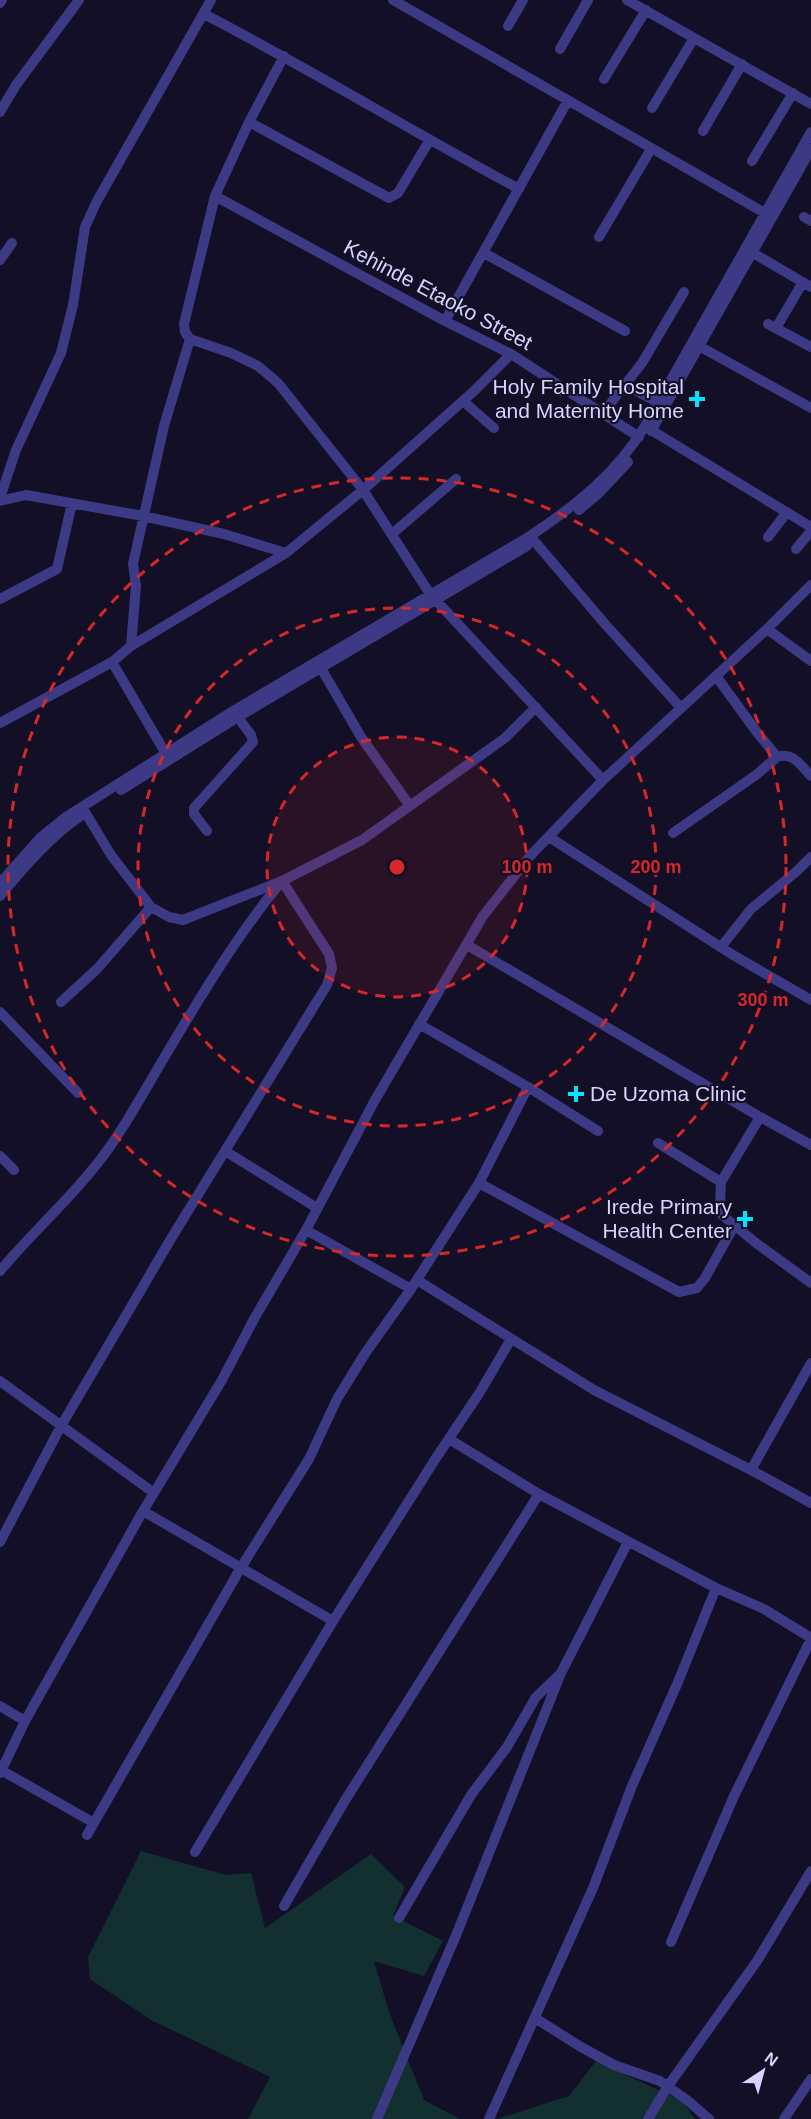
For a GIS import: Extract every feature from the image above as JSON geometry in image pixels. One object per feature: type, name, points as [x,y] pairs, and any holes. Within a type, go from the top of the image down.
[{"type":"street","points":[[0,112],[16,85],[79,0]]},
{"type":"street","points":[[212,0],[97,201],[86,227],[74,305],[61,353],[16,450],[0,499],[26,495],[143,516],[224,534],[286,553]]},
{"type":"street","points":[[393,0],[567,102],[768,215]]},
{"type":"street","points":[[508,27],[523,0]]},
{"type":"street","points":[[560,49],[588,0]]},
{"type":"street","points":[[627,0],[811,104]]},
{"type":"street","points":[[604,79],[646,10]]},
{"type":"street","points":[[204,14],[284,56],[429,141],[519,189]]},
{"type":"street","points":[[652,108],[694,38]]},
{"type":"street","points":[[284,56],[214,196],[184,324],[185,332],[190,339],[258,366],[272,378],[363,490],[433,598],[603,780]]},
{"type":"street","points":[[704,131],[742,64]]},
{"type":"street","points":[[752,161],[793,93]]},
{"type":"street","points":[[445,321],[567,102]]},
{"type":"street","points":[[249,122],[389,198],[398,193],[429,141]]},
{"type":"street","points":[[532,539],[595,487],[614,468],[662,404],[796,167],[811,132]]},
{"type":"street","points":[[599,237],[651,149]]},
{"type":"street","points":[[796,167],[811,149]]},
{"type":"street","name":"Kehinde Etaoko Street","points":[[214,196],[445,321],[511,354],[639,437]]},
{"type":"street","points":[[687,359],[699,346],[753,253],[768,215]]},
{"type":"street","points":[[0,260],[12,243]]},
{"type":"street","points":[[484,253],[625,331]]},
{"type":"street","points":[[753,253],[807,284],[772,326],[811,347]]},
{"type":"street","points":[[603,413],[642,363],[684,292]]},
{"type":"street","points":[[131,646],[136,586],[133,564],[164,426],[190,339]]},
{"type":"street","points":[[699,346],[811,408]]},
{"type":"street","points":[[0,723],[112,662],[131,646],[286,553],[363,490],[463,401],[511,354]]},
{"type":"street","points":[[625,385],[662,404]]},
{"type":"street","points":[[463,401],[494,428]]},
{"type":"street","points":[[0,883],[20,858],[53,826],[84,810],[236,714],[574,514],[618,475],[651,430],[662,404]]},
{"type":"street","points":[[651,430],[787,512],[811,529],[796,549]]},
{"type":"street","points":[[392,534],[456,479]]},
{"type":"street","points":[[0,599],[57,569],[72,503]]},
{"type":"street","points":[[768,537],[787,512]]},
{"type":"street","points":[[532,539],[681,708]]},
{"type":"street","points":[[94,1823],[1,1772],[25,1721],[143,1511],[222,1380],[419,1024],[489,909],[530,856],[603,780],[767,629],[811,585]]},
{"type":"street","points":[[767,629],[811,661]]},
{"type":"street","points":[[112,662],[167,756]]},
{"type":"street","points":[[319,665],[361,737],[410,806]]},
{"type":"street","points":[[716,676],[777,757]]},
{"type":"street","points":[[84,810],[111,855],[151,907],[169,917],[183,920],[282,881],[362,840],[505,738],[536,706]]},
{"type":"street","points":[[207,831],[194,814],[194,808],[254,742],[236,714]]},
{"type":"street","points":[[673,833],[756,775],[777,757],[786,754],[794,758],[811,776]]},
{"type":"street","points":[[0,896],[58,832],[84,810]]},
{"type":"street","points":[[549,837],[721,947],[811,1000]]},
{"type":"street","points":[[721,947],[751,909],[811,857]]},
{"type":"street","points":[[0,1542],[61,1426],[327,985],[332,968],[329,954],[282,881]]},
{"type":"street","points":[[0,1271],[24,1242],[69,1196],[108,1148],[250,922],[282,881]]},
{"type":"street","points":[[61,1002],[97,969],[151,907]]},
{"type":"street","points":[[467,945],[811,1145]]},
{"type":"street","points":[[0,1012],[78,1093]]},
{"type":"street","points":[[419,1024],[528,1087],[598,1131]]},
{"type":"street","points":[[87,1835],[240,1569],[309,1459],[337,1399],[479,1183],[528,1087]]},
{"type":"street","points":[[760,1117],[721,1182],[722,1215],[811,1283]]},
{"type":"street","points":[[658,1143],[721,1182]]},
{"type":"street","points":[[225,1151],[317,1208]]},
{"type":"street","points":[[0,1156],[14,1170]]},
{"type":"street","points":[[479,1183],[679,1292],[697,1287],[705,1278],[734,1226]]},
{"type":"street","points":[[306,1230],[414,1285],[511,1339],[594,1390],[811,1503]]},
{"type":"street","points":[[195,1852],[333,1621],[480,1392],[511,1339]]},
{"type":"street","points":[[751,1470],[811,1363]]},
{"type":"street","points":[[0,1381],[154,1493]]},
{"type":"street","points":[[449,1439],[539,1494],[716,1588],[764,1609],[811,1639],[734,1796],[671,1942]]},
{"type":"street","points":[[284,1906],[344,1802],[539,1494]]},
{"type":"street","points":[[143,1511],[333,1621]]},
{"type":"street","points":[[377,2119],[457,1933],[570,1652],[628,1542]]},
{"type":"street","points":[[489,2119],[593,1888],[632,1786],[716,1588]]},
{"type":"street","points":[[399,1918],[471,1795],[507,1747],[536,1697],[561,1673]]},
{"type":"street","points":[[0,1706],[25,1721]]},
{"type":"street","points":[[648,2119],[668,2086],[757,1961],[811,1871]]},
{"type":"street","points":[[535,2018],[581,2047],[614,2064],[668,2086],[709,2119]]},
{"type":"street","points":[[784,2119],[811,2079]]},
{"type":"green space","points":[[141,1851],[226,1875],[251,1873],[265,1928],[371,1854],[405,1887],[393,1916],[443,1941],[424,1976],[374,1961],[389,2012],[424,2100],[460,2119],[248,2119],[270,2077],[151,2020],[90,1979],[88,1957]]},
{"type":"green space","points":[[596,2061],[682,2101],[695,2119],[497,2119],[569,2096]]},
{"type":"place","name":"Holy Family Hospital and Maternity Home","points":[[697,399]]},
{"type":"place","name":"De Uzoma Clinic","points":[[576,1094]]},
{"type":"place","name":"Irede Primary Health Center","points":[[745,1219]]}]
